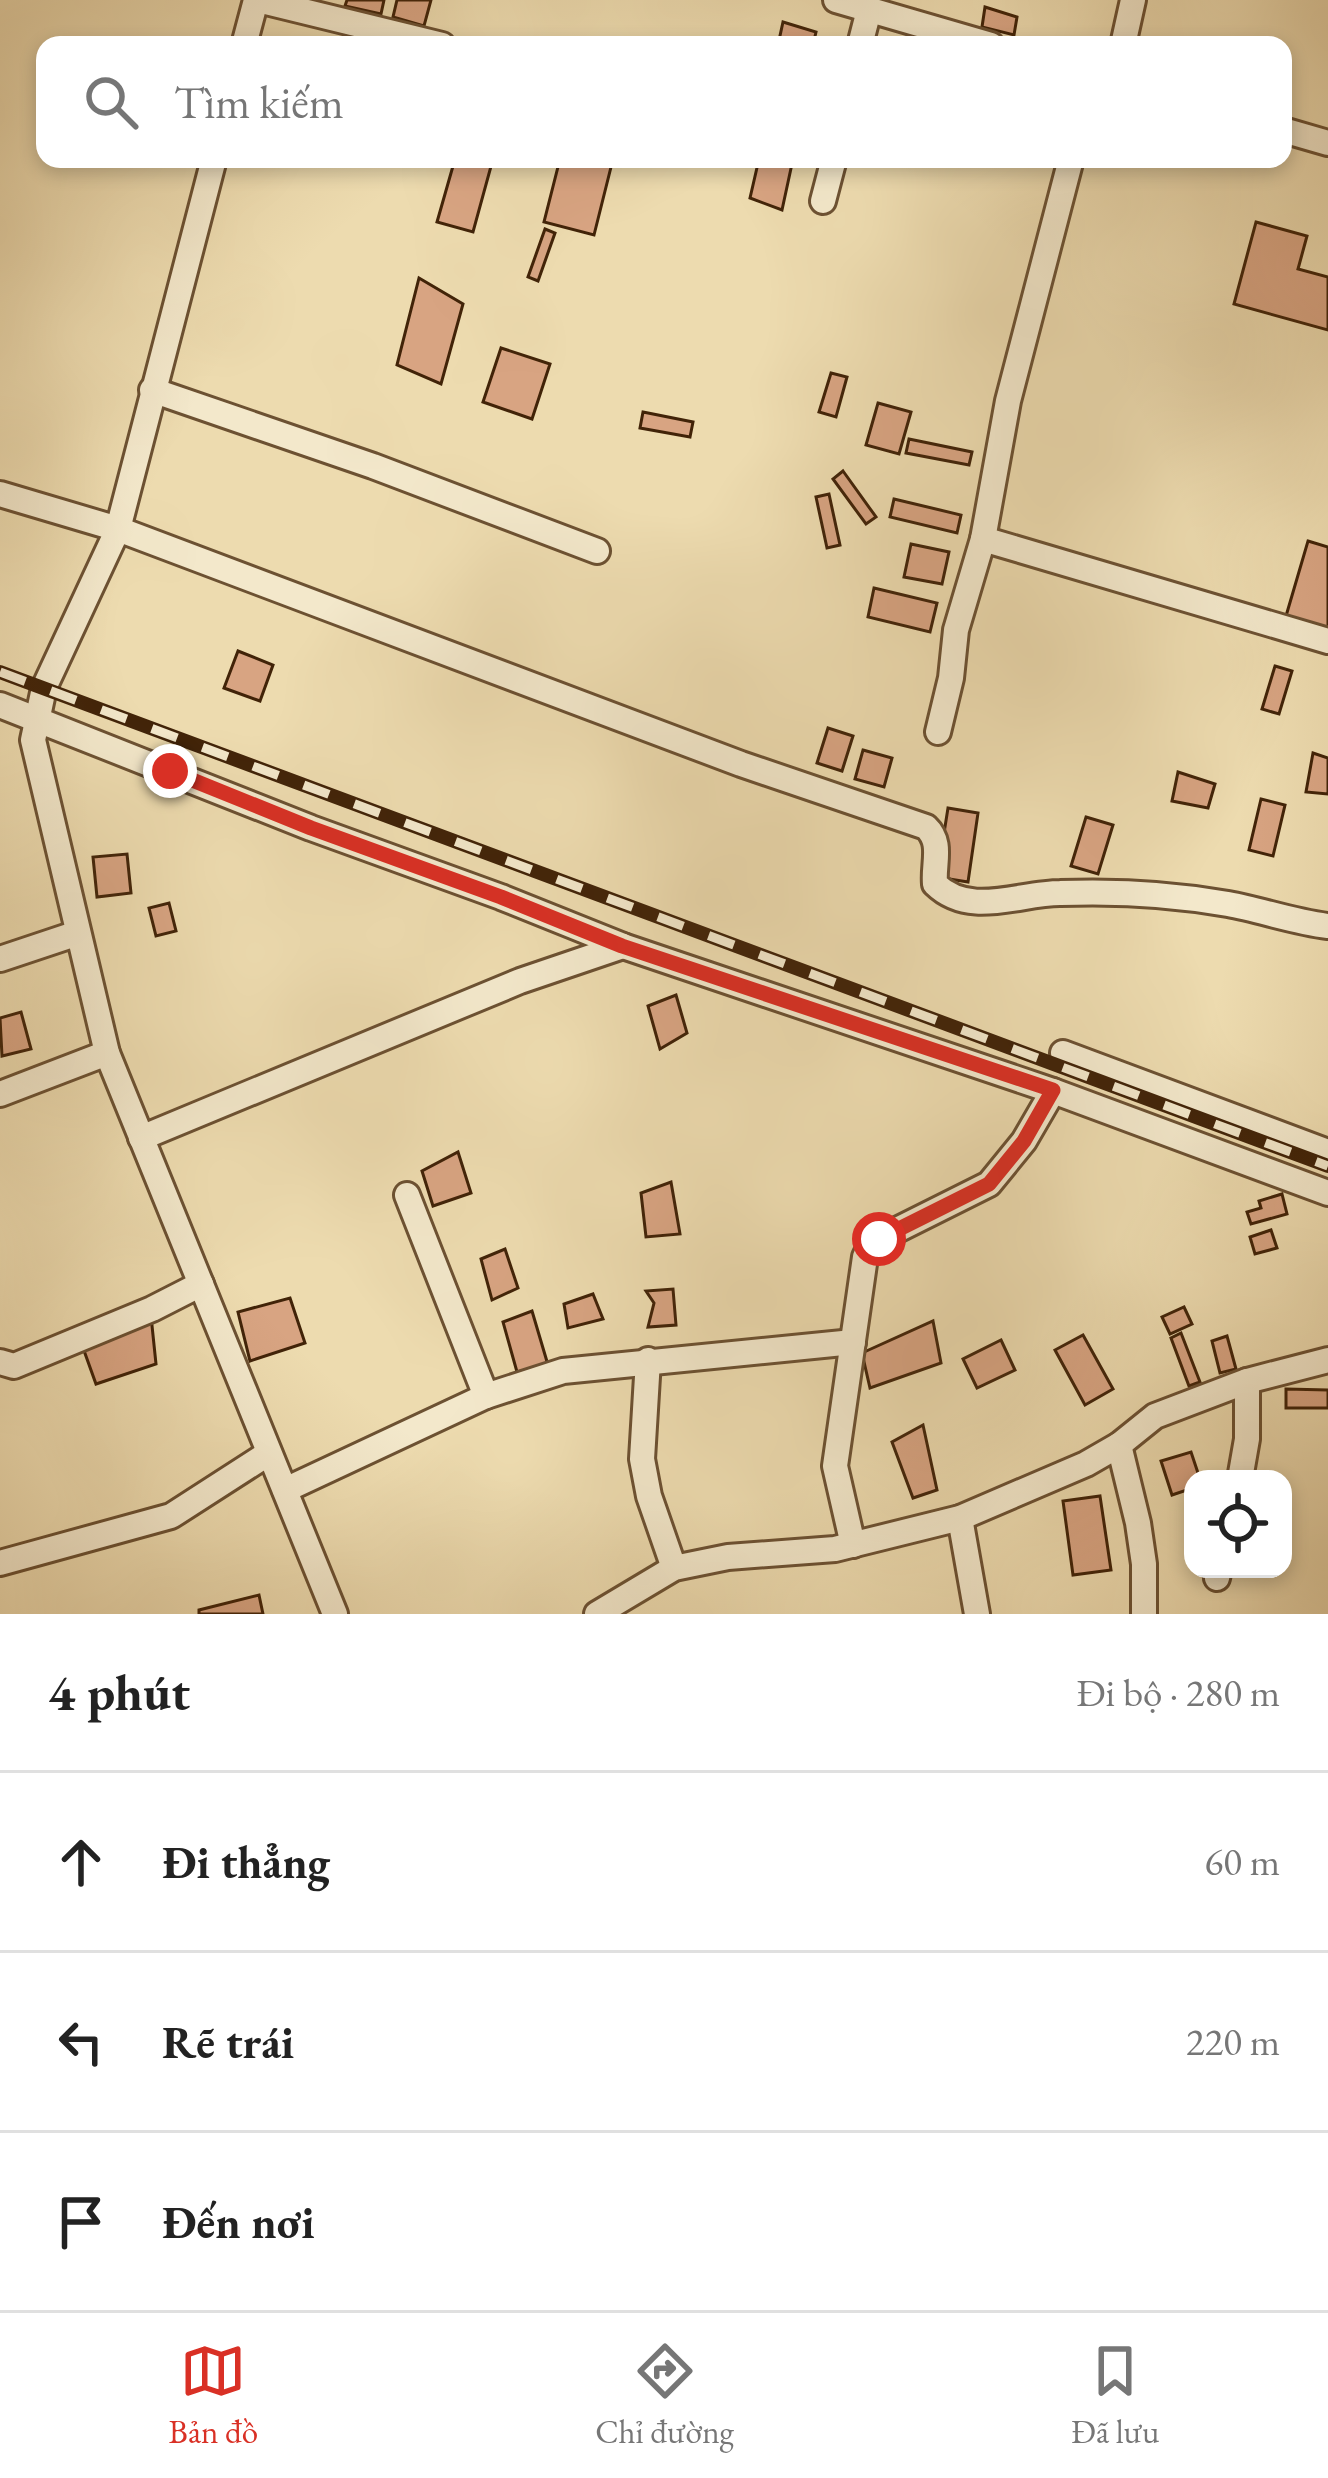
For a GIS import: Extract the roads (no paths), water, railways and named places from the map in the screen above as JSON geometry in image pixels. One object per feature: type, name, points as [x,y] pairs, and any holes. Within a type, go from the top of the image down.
[{"type":"street","points":[[246,36],[256,0],[405,36]]},
{"type":"street","points":[[836,0],[960,36]]},
{"type":"street","points":[[1125,36],[1133,0]]},
{"type":"street","points":[[862,36],[869,10]]},
{"type":"street","points":[[1292,133],[1328,143]]},
{"type":"street","points":[[212,168],[118,529],[44,688],[33,740],[107,1053],[335,1614]]},
{"type":"street","points":[[823,201],[832,168]]},
{"type":"street","points":[[938,732],[956,630],[983,539],[1008,401],[1068,168]]},
{"type":"street","points":[[152,390],[373,466],[597,551]]},
{"type":"street","points":[[0,494],[118,529],[741,764],[926,827],[937,845],[935,884],[954,898],[982,903],[1061,892],[1180,897],[1328,926]]},
{"type":"street","points":[[983,539],[1328,641]]},
{"type":"street","points":[[0,705],[622,946],[1053,1090],[1328,1193]]},
{"type":"street","points":[[0,959],[78,933]]},
{"type":"street","points":[[141,1138],[520,981],[622,946]]},
{"type":"street","points":[[0,1094],[107,1053]]},
{"type":"street","points":[[1063,1053],[1328,1152]]},
{"type":"street","points":[[853,1544],[835,1466],[865,1257],[879,1239],[989,1184],[1024,1141],[1053,1090]]},
{"type":"street","points":[[407,1195],[486,1396]]},
{"type":"street","points":[[0,1362],[14,1366],[201,1284]]},
{"type":"street","points":[[285,1490],[486,1396],[563,1371],[853,1342]]},
{"type":"street","points":[[648,1360],[642,1459],[649,1496],[674,1568]]},
{"type":"street","points":[[597,1614],[674,1568],[728,1557],[835,1549],[960,1518],[1086,1464],[1155,1416],[1247,1381],[1328,1360]]},
{"type":"street","points":[[1242,1470],[1247,1381]]},
{"type":"street","points":[[1119,1445],[1144,1564],[1144,1614]]},
{"type":"street","points":[[0,1563],[171,1516],[269,1453]]},
{"type":"street","points":[[960,1518],[977,1614]]},
{"type":"railway","points":[[0,672],[1328,1166]]}]
